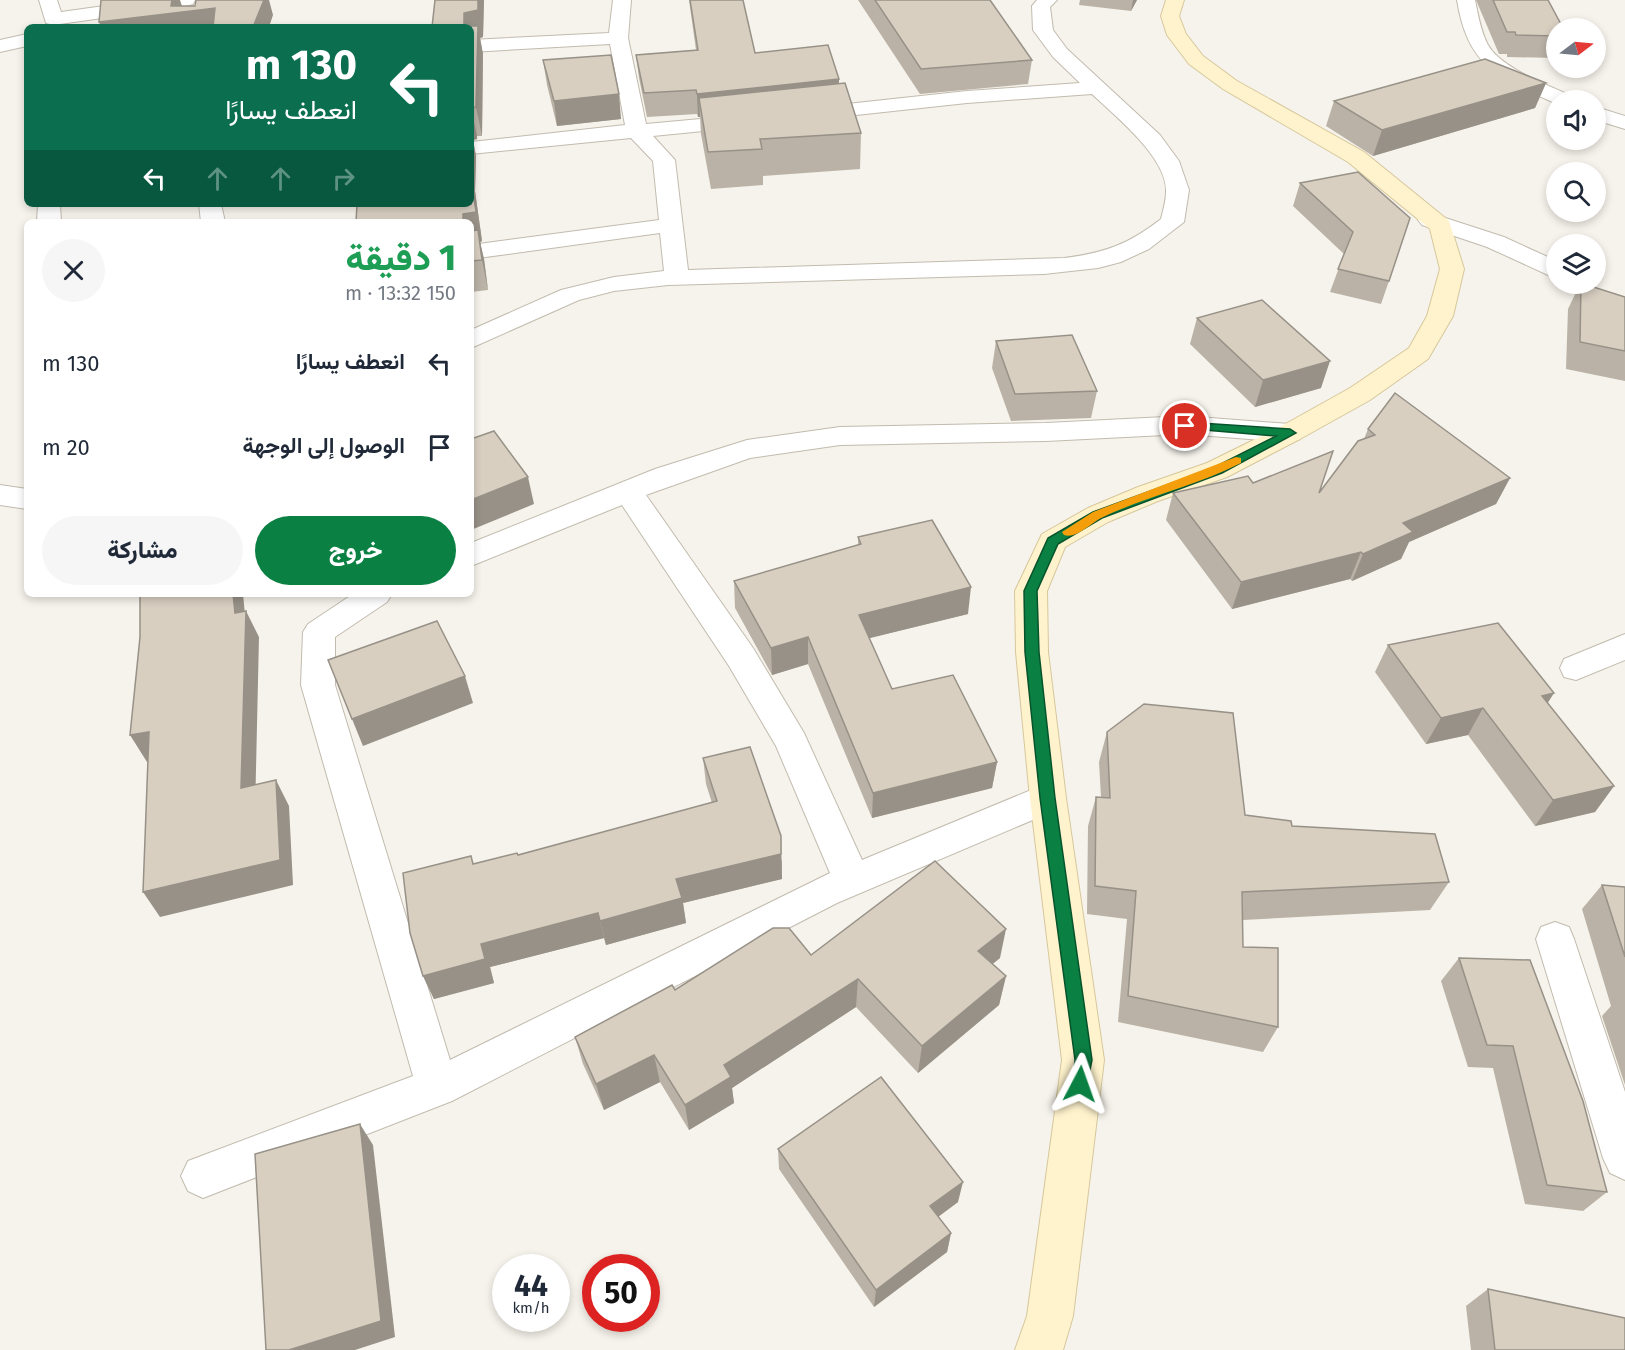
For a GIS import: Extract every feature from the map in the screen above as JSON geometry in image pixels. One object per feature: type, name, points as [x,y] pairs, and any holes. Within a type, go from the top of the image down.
[{"type":"main road","points":[[1039,1350],[1050,1316],[1083,1060],[1048,798],[1032,652],[1031,591],[1053,541],[1098,515],[1217,470],[1290,433],[1360,394],[1419,353],[1440,316],[1452,269],[1441,226],[1430,220],[1356,157],[1230,85],[1196,60],[1177,35],[1170,16],[1175,0]]},
{"type":"street","points":[[51,15],[186,0]]},
{"type":"street","points":[[622,0],[618,38],[637,132],[664,160],[677,278]]},
{"type":"street","points":[[474,339],[570,295],[614,284],[677,278],[1044,267],[1094,263],[1125,254],[1147,243],[1172,222],[1178,189],[1168,161],[1152,140],[1060,53],[1042,30],[1041,6],[1048,0]]},
{"type":"street","points":[[1466,0],[1481,50],[1505,69],[1546,92]]},
{"type":"street","points":[[474,46],[618,38]]},
{"type":"street","points":[[0,46],[24,41]]},
{"type":"street","points":[[790,116],[967,97],[1096,88]]},
{"type":"street","points":[[1606,116],[1625,123]]},
{"type":"street","points":[[474,148],[559,136],[637,132],[767,118]]},
{"type":"street","points":[[1430,220],[1477,234],[1526,254],[1546,266]]},
{"type":"street","points":[[474,252],[671,225]]},
{"type":"street","points":[[474,554],[628,491],[747,449],[840,436],[1046,432],[1185,426],[1290,433]]},
{"type":"street","points":[[628,491],[741,657],[792,743],[852,880]]},
{"type":"street","points":[[372,597],[319,632],[316,656],[318,686],[436,1087]]},
{"type":"street","points":[[1576,668],[1625,646]]},
{"type":"street","points":[[203,1176],[436,1087],[657,978],[824,892],[1048,798]]},
{"type":"street","points":[[1555,939],[1625,1158]]},
{"type":"building","points":[[101,0],[172,0],[171,6],[195,6],[196,0],[264,0],[254,24],[213,24],[215,8],[99,22]]},
{"type":"building","points":[[435,0],[478,0],[478,10],[464,13],[464,24],[432,24]]},
{"type":"building","points":[[690,0],[743,0],[755,53],[828,45],[839,79],[697,94],[696,90],[644,93],[636,55],[698,50]]},
{"type":"building","points":[[875,0],[990,0],[1032,60],[921,69]]},
{"type":"building","points":[[1493,0],[1548,0],[1558,18],[1546,18],[1546,36],[1516,35],[1515,32],[1507,32]]},
{"type":"building","points":[[474,26],[478,26],[476,107],[474,107]]},
{"type":"building","points":[[611,55],[619,94],[554,101],[543,60]]},
{"type":"building","points":[[1485,59],[1546,83],[1382,130],[1334,101]]},
{"type":"building","points":[[845,83],[861,133],[760,139],[762,149],[708,152],[699,98]]},
{"type":"building","points":[[1358,172],[1410,218],[1389,281],[1338,269],[1353,232],[1300,183]]},
{"type":"building","points":[[474,198],[476,212],[463,214],[463,219],[356,219],[357,207],[474,207]]},
{"type":"building","points":[[478,230],[482,260],[474,261],[474,231]]},
{"type":"building","points":[[1606,291],[1625,297],[1625,351],[1580,342],[1581,294],[1606,294]]},
{"type":"building","points":[[1262,300],[1330,361],[1263,380],[1197,318]]},
{"type":"building","points":[[1072,335],[1097,391],[1015,394],[996,341]]},
{"type":"building","points":[[1395,393],[1510,478],[1403,523],[1413,532],[1363,554],[1361,552],[1241,582],[1173,493],[1248,476],[1253,483],[1333,451],[1319,493],[1358,441],[1375,435],[1368,429]]},
{"type":"building","points":[[494,431],[528,477],[474,499],[474,438]]},
{"type":"building","points":[[932,520],[971,587],[859,615],[892,689],[953,675],[997,762],[873,793],[808,637],[771,648],[734,581],[861,544],[858,537]]},
{"type":"building","points":[[140,597],[233,597],[235,613],[246,611],[241,788],[276,780],[280,860],[143,892],[149,732],[130,735],[140,637]]},
{"type":"building","points":[[437,621],[465,676],[352,719],[328,660]]},
{"type":"building","points":[[1498,623],[1554,693],[1542,696],[1614,786],[1553,800],[1483,708],[1441,718],[1388,645]]},
{"type":"building","points":[[1144,704],[1233,713],[1245,815],[1291,821],[1292,826],[1435,834],[1449,882],[1242,892],[1243,947],[1278,948],[1278,1027],[1128,996],[1136,891],[1095,886],[1096,797],[1110,798],[1107,732]]},
{"type":"building","points":[[750,747],[781,836],[781,854],[676,879],[682,898],[600,921],[598,913],[481,944],[485,959],[423,976],[410,933],[403,873],[471,856],[473,864],[517,853],[518,855],[717,801],[703,758]]},
{"type":"building","points":[[935,861],[1006,929],[978,951],[1006,976],[922,1046],[858,979],[724,1065],[731,1077],[685,1105],[654,1055],[596,1084],[575,1037],[672,985],[675,990],[773,928],[789,928],[811,955]]},
{"type":"building","points":[[1602,885],[1625,887],[1625,957]]},
{"type":"building","points":[[1459,958],[1530,960],[1583,1101],[1607,1192],[1547,1185],[1513,1046],[1487,1045]]},
{"type":"building","points":[[881,1077],[963,1182],[930,1206],[951,1233],[876,1290],[778,1149]]},
{"type":"building","points":[[360,1124],[381,1321],[289,1350],[266,1350],[255,1154]]},
{"type":"building","points":[[1488,1289],[1625,1318],[1625,1350],[1495,1350]]},
{"type":"slow traffic","points":[[1068,532],[1098,515],[1236,461]]},
{"type":"route","points":[[1080,1084],[1083,1060],[1048,798],[1032,652],[1031,591],[1053,541],[1098,515],[1148,494],[1217,470],[1290,433],[1185,426]]}]
